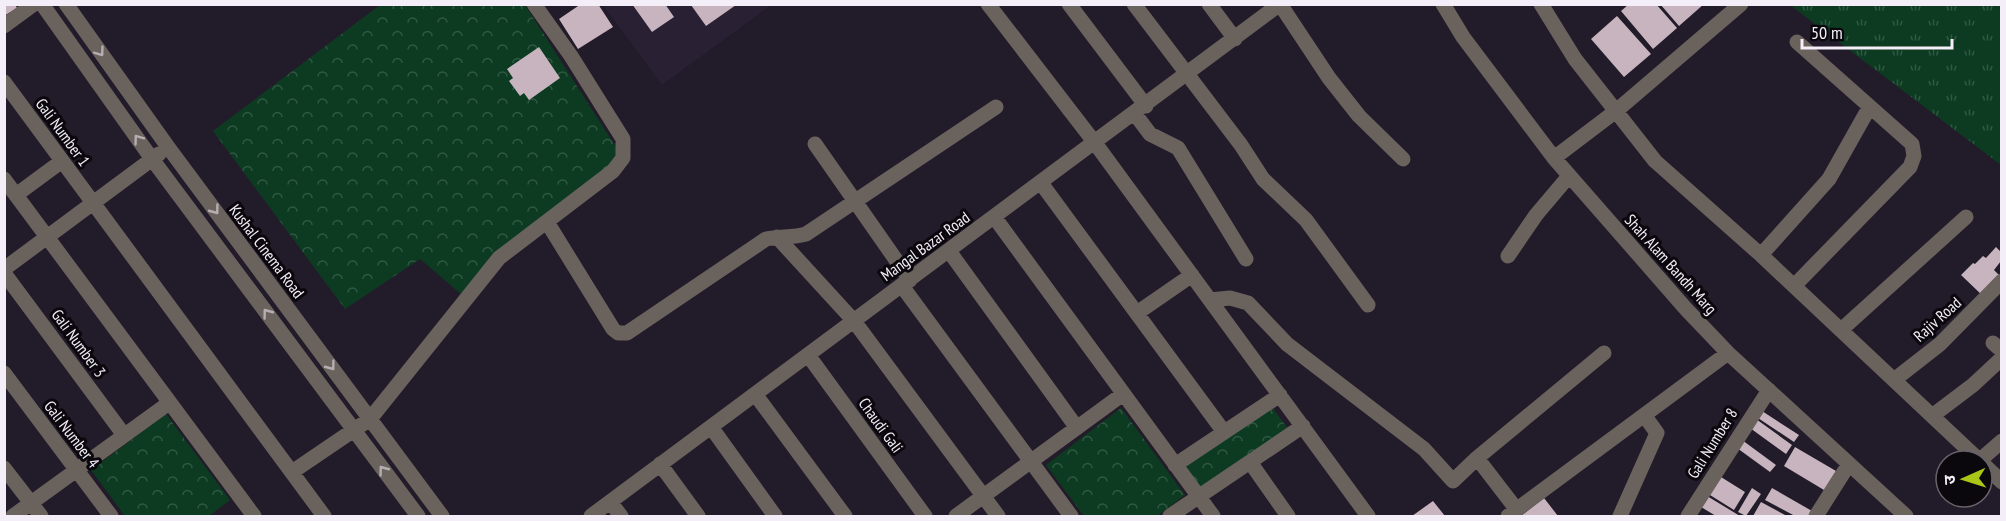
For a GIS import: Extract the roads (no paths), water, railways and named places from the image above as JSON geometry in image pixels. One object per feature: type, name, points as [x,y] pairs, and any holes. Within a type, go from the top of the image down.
[{"type":"street","points":[[4,26],[34,4]]},
{"type":"street","points":[[42,4],[152,159],[418,516]]},
{"type":"street","name":"Kushal Cinema Road","points":[[66,4],[168,147],[442,516]]},
{"type":"street","points":[[292,472],[369,419],[499,258],[614,171],[623,158],[622,139],[571,56],[534,4]]},
{"type":"street","points":[[988,4],[1095,143],[1368,516]]},
{"type":"street","points":[[1069,4],[1140,110],[1150,134],[1178,148],[1246,259]]},
{"type":"street","points":[[1134,4],[1241,145],[1263,178],[1306,220],[1368,305]]},
{"type":"street","points":[[1209,4],[1235,39]]},
{"type":"street","points":[[1280,4],[1359,116],[1403,159]]},
{"type":"street","name":"Mangal Bazar Road","points":[[591,516],[1280,4]]},
{"type":"street","name":"Shah Alam Bandh Marg","points":[[1443,4],[1463,37],[1554,158],[1728,353],[1906,516]]},
{"type":"street","points":[[1541,4],[1575,59],[1655,161],[1761,255],[1966,449]]},
{"type":"street","points":[[1554,158],[1616,111],[1741,4]]},
{"type":"street","points":[[1794,286],[1910,167],[1914,156],[1912,144],[1797,42]]},
{"type":"street","name":"Gali Number 1","points":[[4,82],[324,516]]},
{"type":"street","points":[[547,222],[613,329],[627,333],[766,240],[777,237],[791,239],[807,234],[996,107]]},
{"type":"street","points":[[1761,255],[1828,179],[1869,108]]},
{"type":"street","points":[[815,144],[906,283],[1071,516]]},
{"type":"street","points":[[4,271],[168,147]]},
{"type":"street","points":[[16,195],[62,161]]},
{"type":"street","points":[[1508,256],[1536,215],[1569,176]]},
{"type":"street","points":[[4,179],[169,403],[246,514]]},
{"type":"street","points":[[1041,183],[1224,432]]},
{"type":"street","points":[[1841,330],[1966,217]]},
{"type":"street","points":[[995,218],[1213,516]]},
{"type":"street","points":[[777,237],[854,321],[998,516]]},
{"type":"street","points":[[949,251],[1077,428]]},
{"type":"street","name":"Gali Number 3","points":[[4,271],[124,435]]},
{"type":"street","points":[[1137,314],[1192,275]]},
{"type":"street","name":"Rajiv Road","points":[[1894,380],[1948,337],[2001,281]]},
{"type":"street","points":[[1210,300],[1230,298],[1248,303],[1287,344],[1424,449],[1453,481],[1477,458],[1604,353]]},
{"type":"street","points":[[1477,458],[1513,513],[1728,353]]},
{"type":"street","name":"Chaudi Gali","points":[[807,356],[925,516]]},
{"type":"street","points":[[1932,416],[1973,386],[2001,358]]},
{"type":"street","name":"Gali Number 4","points":[[4,373],[111,516]]},
{"type":"street","name":"Gali Number 8","points":[[1688,516],[1769,390]]},
{"type":"street","points":[[755,394],[844,516]]},
{"type":"street","points":[[956,516],[1123,394]]},
{"type":"street","points":[[1174,465],[1280,395]]},
{"type":"street","points":[[13,516],[169,403]]},
{"type":"street","points":[[1620,516],[1657,434],[1644,415]]},
{"type":"street","points":[[1170,516],[1302,426]]},
{"type":"street","points":[[711,427],[775,516]]},
{"type":"street","points":[[1250,462],[1288,516]]},
{"type":"street","points":[[660,464],[698,516]]},
{"type":"street","points":[[1816,516],[1849,464]]},
{"type":"street","points":[[4,468],[40,516]]},
{"type":"street","points":[[610,503],[621,516]]}]
